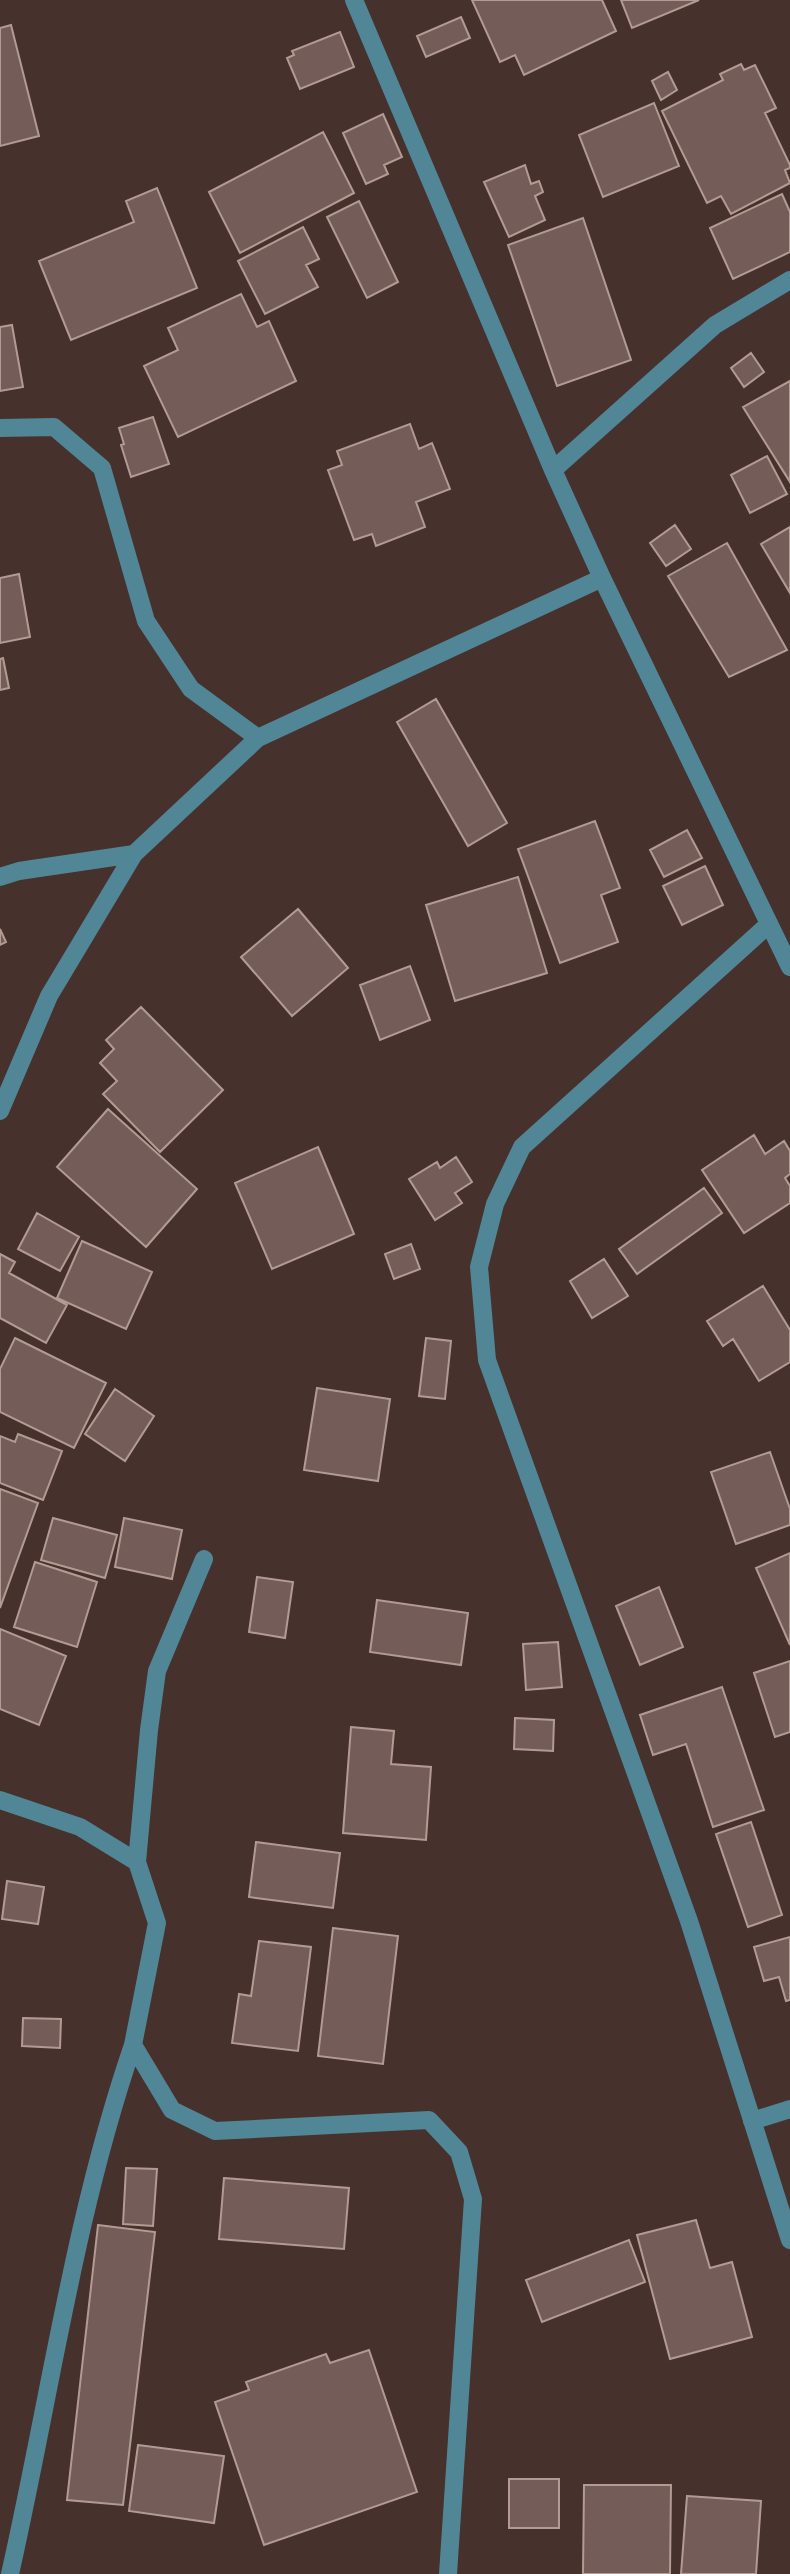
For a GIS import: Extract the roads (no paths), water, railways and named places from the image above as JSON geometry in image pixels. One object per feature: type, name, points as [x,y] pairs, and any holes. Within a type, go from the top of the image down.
[{"type":"street","points":[[354,0],[553,470],[602,578],[790,967]]},
{"type":"street","points":[[553,470],[715,325],[790,280]]},
{"type":"street","points":[[0,428],[54,427],[102,468],[146,621],[191,689],[258,738]]},
{"type":"street","points":[[0,1111],[49,996],[134,854],[258,738],[602,578]]},
{"type":"street","points":[[0,877],[19,871],[134,854]]},
{"type":"street","points":[[768,925],[522,1147],[495,1204],[480,1268],[487,1360],[689,1921],[790,2240]]},
{"type":"street","points":[[10,2574],[73,2260],[115,2098],[133,2045],[157,1923],[137,1862],[149,1730],[158,1671],[204,1559]]},
{"type":"street","points":[[0,1800],[80,1827],[137,1862]]},
{"type":"street","points":[[133,2045],[172,2110],[215,2131],[429,2120],[459,2152],[473,2199],[448,2574]]},
{"type":"street","points":[[752,2121],[790,2109]]}]
